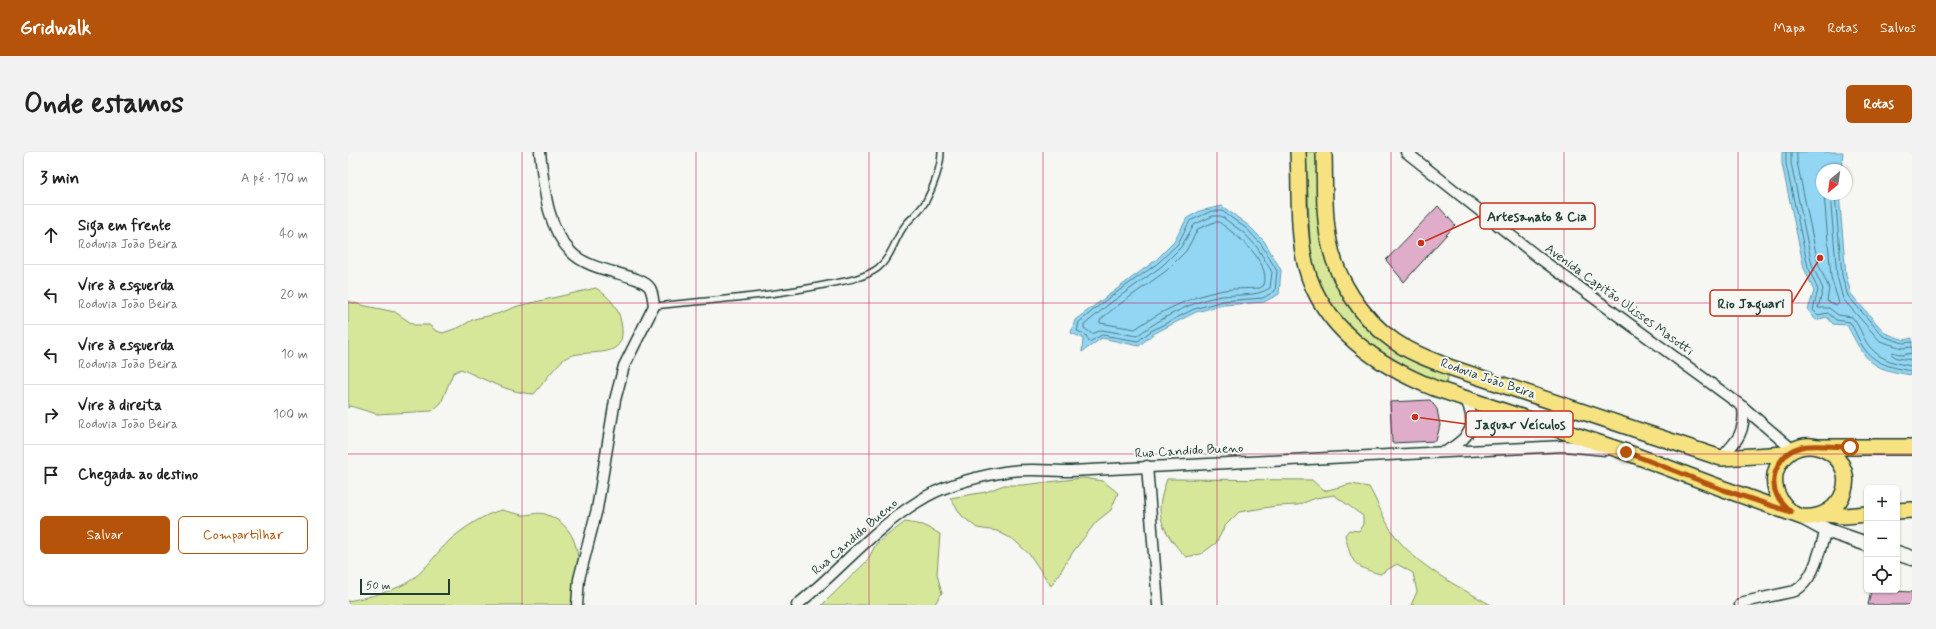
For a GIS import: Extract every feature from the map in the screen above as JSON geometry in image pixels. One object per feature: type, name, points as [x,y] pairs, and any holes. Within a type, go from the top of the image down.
[{"type":"main road","name":"Rodovia João Beira","points":[[1298,152],[1302,242],[1311,281],[1322,306],[1352,339],[1387,365],[1412,379],[1466,399],[1626,452],[1724,490],[1797,514],[1810,517],[1825,514],[1845,516],[1864,514]]},
{"type":"main road","name":"Rodovia João Beira","points":[[1324,152],[1329,241],[1347,287],[1358,305],[1376,326],[1394,341],[1422,356],[1449,367],[1721,458],[1790,452],[1805,447],[1912,447]]},
{"type":"main road","points":[[1817,447],[1836,457],[1842,466],[1845,476],[1845,486],[1842,497],[1837,505],[1825,514]]},
{"type":"main road","points":[[1790,452],[1777,467],[1774,484],[1776,495],[1782,505],[1826,530],[1864,543]]},
{"type":"main road","points":[[1900,511],[1912,510]]},
{"type":"main road","points":[[1845,516],[1843,522],[1844,527],[1853,539]]},
{"type":"main road","points":[[1900,554],[1912,558]]},
{"type":"street","points":[[540,152],[548,212],[558,233],[571,252],[590,266],[641,281],[649,287],[654,306],[624,366],[617,393],[597,509],[579,579],[577,605]]},
{"type":"street","name":"Avenida Capitão Ulisses Masotti","points":[[1406,152],[1538,257],[1743,408],[1790,452]]},
{"type":"street","points":[[1446,451],[1464,440],[1470,428],[1472,414],[1466,399]]},
{"type":"street","points":[[1721,458],[1741,434],[1745,420],[1743,408]]},
{"type":"street","name":"Rua Candido Bueno","points":[[797,605],[817,589],[885,525],[919,500],[960,482],[1006,471],[1071,470],[1564,446],[1626,452]]},
{"type":"street","points":[[1147,466],[1158,605]]},
{"type":"street","points":[[1740,605],[1744,602],[1795,591],[1802,587],[1811,576],[1826,530]]},
{"type":"lane","points":[[654,306],[741,298],[814,287],[844,281],[878,268],[885,260],[905,225],[926,202],[936,174],[941,152]]},
{"type":"green space","points":[[1306,152],[1317,152],[1348,304],[1449,373],[1446,384],[1424,376],[1381,353],[1345,322],[1331,303],[1319,283],[1311,260]]},
{"type":"green space","points":[[596,288],[609,298],[618,311],[621,322],[622,336],[619,344],[612,349],[603,352],[573,355],[564,359],[552,371],[534,394],[506,388],[461,369],[453,373],[441,403],[432,411],[377,414],[350,406],[348,408],[348,301],[395,312],[414,325],[429,325],[436,331],[443,333],[460,327],[474,319],[497,314],[518,306]]},
{"type":"green space","points":[[1083,478],[1103,481],[1118,493],[1111,510],[1096,522],[1073,552],[1051,586],[1030,555],[1014,540],[997,531],[977,528],[962,516],[950,498],[986,492],[1004,485],[1023,485]]},
{"type":"green space","points":[[1167,479],[1312,480],[1324,491],[1351,484],[1369,487],[1393,533],[1414,556],[1438,574],[1491,605],[1411,605],[1417,592],[1413,573],[1397,564],[1380,574],[1358,566],[1352,558],[1345,535],[1349,530],[1359,531],[1363,524],[1363,516],[1334,495],[1316,498],[1298,505],[1276,506],[1239,512],[1225,526],[1216,543],[1201,554],[1186,557],[1168,535],[1162,522],[1160,509],[1162,494]]},
{"type":"green space","points":[[502,510],[523,515],[542,513],[558,521],[568,529],[574,540],[579,565],[577,605],[348,605],[348,601],[382,593],[407,583],[419,574],[445,545],[461,531],[489,514]]},
{"type":"green space","points":[[905,522],[923,525],[940,534],[937,574],[942,593],[934,605],[822,605],[867,561],[876,544]]},
{"type":"water","points":[[1782,152],[1843,152],[1842,164],[1816,164],[1816,200],[1840,200],[1846,275],[1851,294],[1885,333],[1904,340],[1912,338],[1912,375],[1886,370],[1870,361],[1859,347],[1847,325],[1833,324],[1827,317],[1816,320],[1808,310],[1814,291],[1804,268],[1782,164]]},
{"type":"water","points":[[1222,206],[1249,226],[1264,241],[1281,270],[1279,294],[1264,302],[1223,305],[1196,312],[1153,334],[1139,346],[1102,338],[1082,352],[1083,338],[1071,333],[1075,320],[1156,260],[1174,242],[1187,218],[1200,211]]},
{"type":"building","points":[[1438,206],[1455,225],[1404,282],[1386,260]]},
{"type":"building","points":[[1430,400],[1437,409],[1440,425],[1436,441],[1392,443],[1390,402]]},
{"type":"building","points":[[1912,592],[1912,605],[1868,605],[1870,593]]},
{"type":"place","name":"Artesanato & Cia","points":[[1421,243]]},
{"type":"place","name":"Rio Jaguari","points":[[1820,258]]},
{"type":"place","name":"Jaguar Veículos","points":[[1415,417]]},
{"type":"route","points":[[1626,452],[1724,490],[1791,512],[1782,505],[1776,495],[1774,484],[1775,473],[1780,462],[1787,454],[1800,447],[1809,446],[1850,447]]}]
